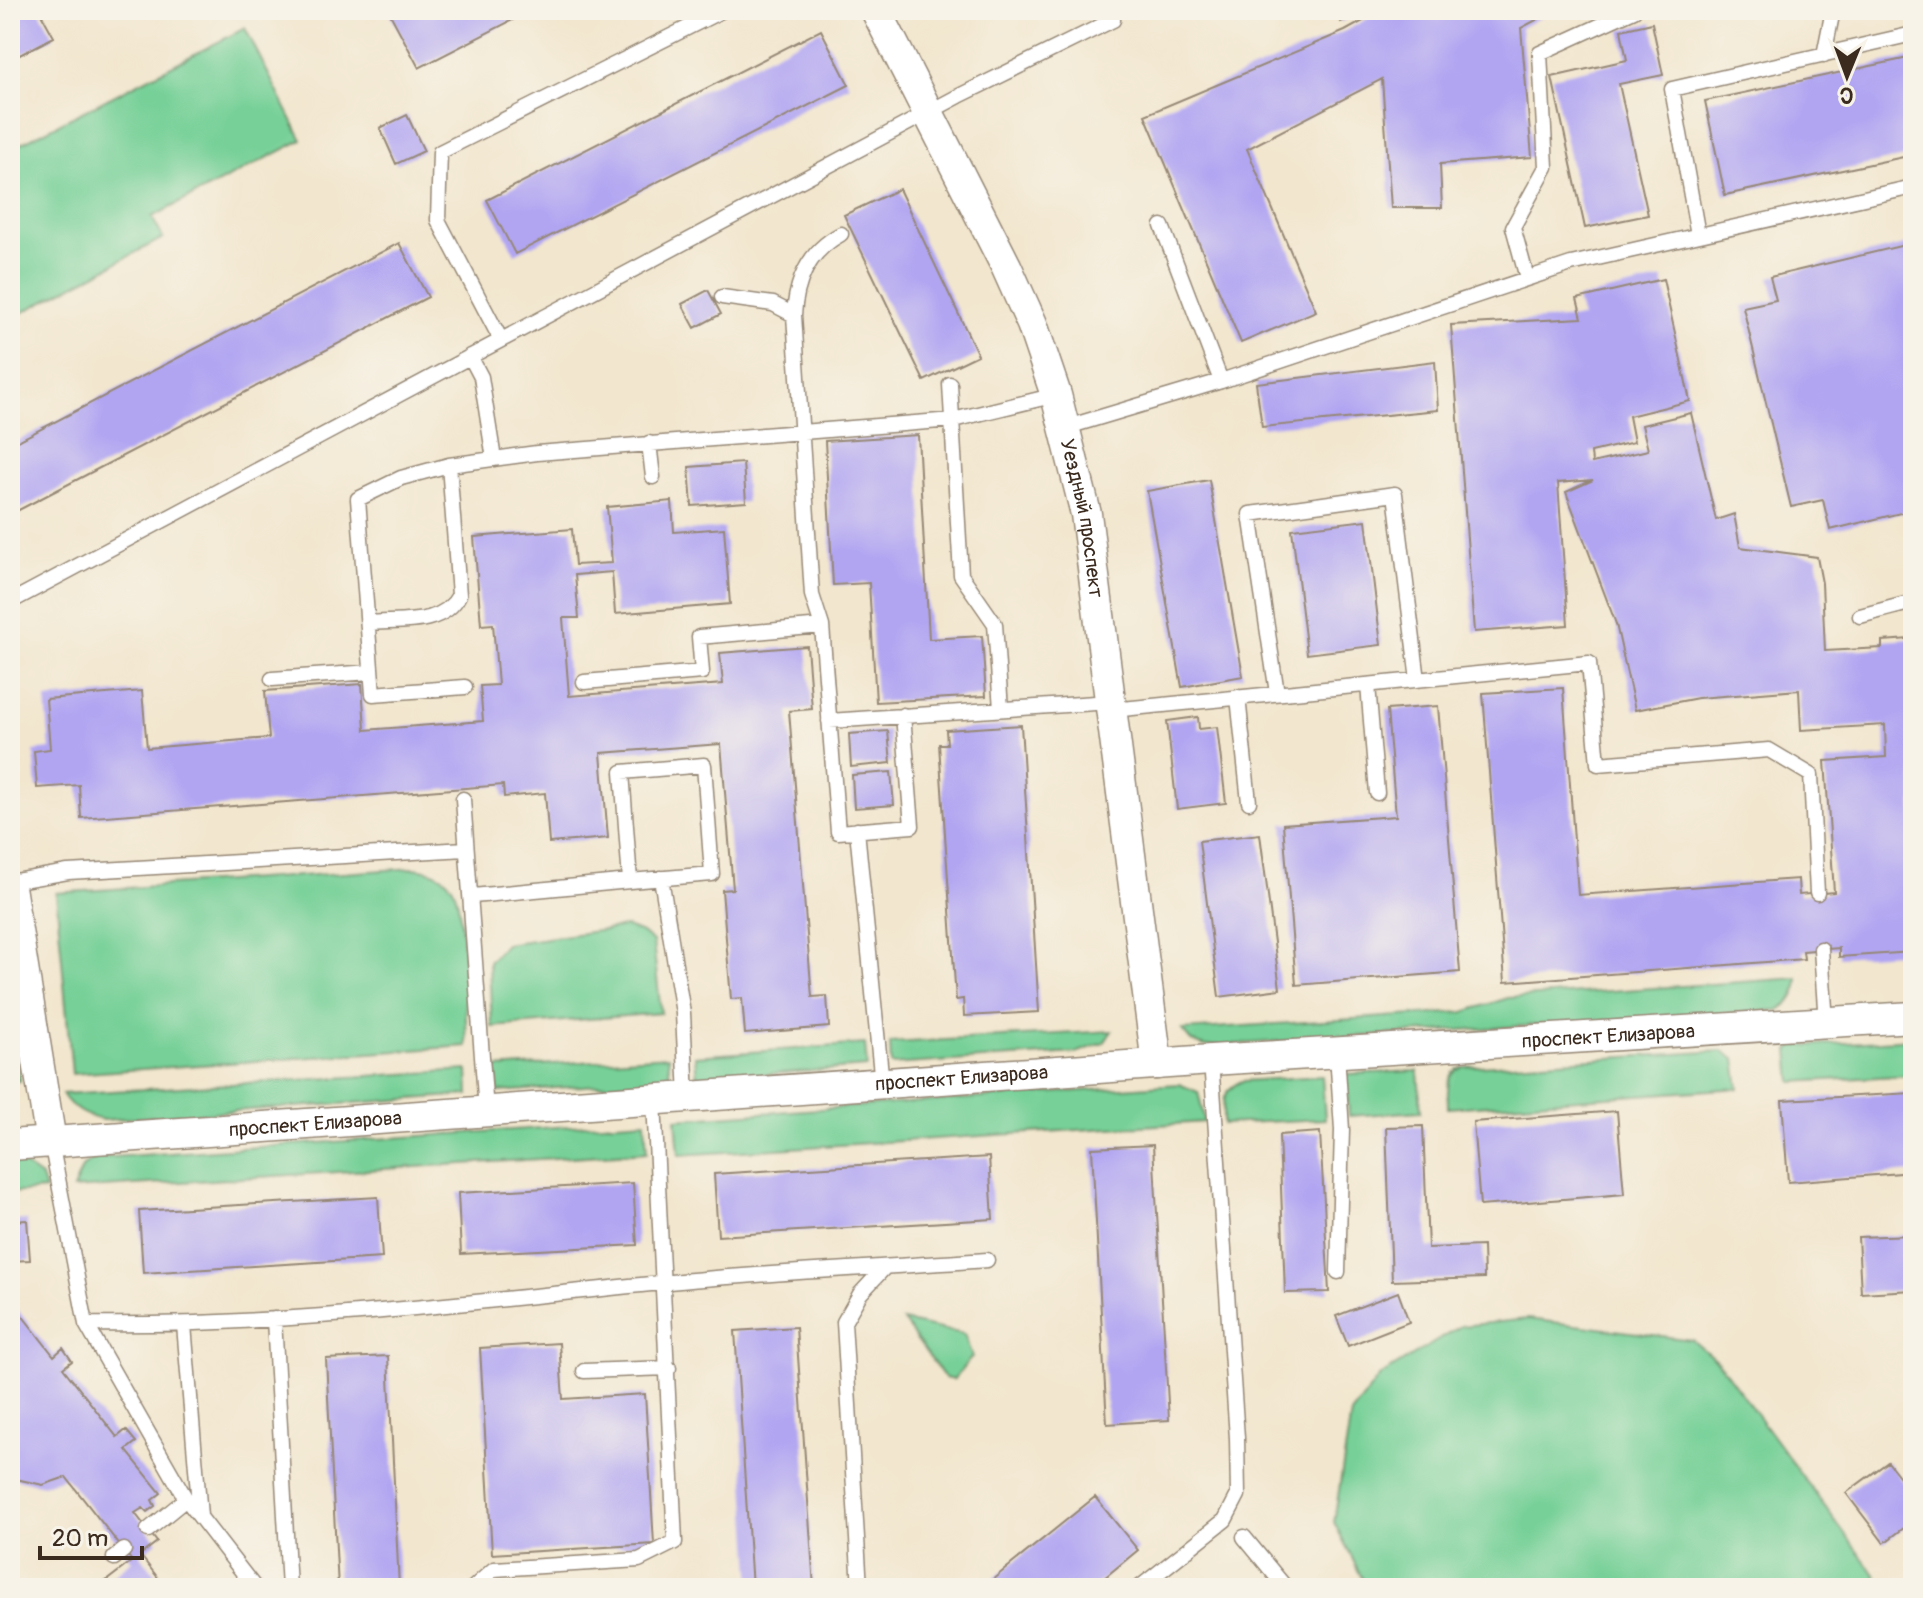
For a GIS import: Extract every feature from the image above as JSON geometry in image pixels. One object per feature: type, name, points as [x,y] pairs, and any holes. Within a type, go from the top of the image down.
[{"type":"street","name":"Уездный проспект","points":[[876,10],[1032,324],[1056,395],[1086,514],[1157,1064]]},
{"type":"street","points":[[10,884],[51,1142]]},
{"type":"street","name":"проспект Елизарова","points":[[10,1145],[1211,1060],[1913,1017]]},
{"type":"lane","points":[[501,340],[438,220],[440,152],[723,10]]},
{"type":"lane","points":[[1527,278],[1513,227],[1546,167],[1540,53],[1634,10]]},
{"type":"lane","points":[[1824,55],[1833,10]]},
{"type":"lane","points":[[10,602],[929,113],[1113,20]]},
{"type":"lane","points":[[1698,235],[1672,89],[1913,34]]},
{"type":"lane","points":[[1064,428],[1221,381],[1571,264],[1913,187]]},
{"type":"lane","points":[[1162,226],[1221,381]]},
{"type":"lane","points":[[841,234],[823,244],[806,267],[795,296],[794,315],[812,595],[822,626],[838,832],[912,826],[903,715]]},
{"type":"lane","points":[[722,297],[773,304],[794,315]]},
{"type":"lane","points":[[470,356],[481,377],[494,459]]},
{"type":"lane","points":[[950,384],[961,575],[995,624],[1001,709]]},
{"type":"lane","points":[[465,687],[373,694],[358,499],[401,478],[449,465],[803,429],[953,420],[1056,395]]},
{"type":"lane","points":[[649,443],[653,477]]},
{"type":"lane","points":[[368,623],[440,617],[452,608],[459,595],[449,465]]},
{"type":"lane","points":[[1277,693],[1250,514],[1395,494],[1418,680]]},
{"type":"lane","points":[[1860,616],[1913,602]]},
{"type":"lane","points":[[584,682],[702,672],[699,637],[822,626]]},
{"type":"lane","points":[[829,721],[1238,697],[1589,663],[1598,764],[1769,750],[1811,775],[1817,893]]},
{"type":"lane","points":[[272,679],[371,672]]},
{"type":"lane","points":[[1368,685],[1377,793]]},
{"type":"lane","points":[[1238,697],[1249,802]]},
{"type":"lane","points":[[473,896],[712,874],[704,765],[622,772],[630,881]]},
{"type":"lane","points":[[463,799],[473,896],[486,1111]]},
{"type":"lane","points":[[857,830],[882,1084]]},
{"type":"lane","points":[[10,884],[68,872],[466,849]]},
{"type":"lane","points":[[661,878],[683,1013],[687,1097]]},
{"type":"lane","points":[[1821,949],[1826,1023]]},
{"type":"lane","points":[[1337,1053],[1342,1130],[1338,1272]]},
{"type":"lane","points":[[1139,1588],[1225,1520],[1238,1495],[1238,1451],[1211,1060]]},
{"type":"lane","points":[[473,1588],[494,1569],[639,1560],[675,1542],[654,1100]]},
{"type":"lane","points":[[51,1142],[86,1324],[186,1499],[255,1588]]},
{"type":"lane","points":[[86,1324],[184,1325],[274,1319],[665,1282],[987,1260]]},
{"type":"lane","points":[[860,1588],[844,1322],[860,1294],[885,1267]]},
{"type":"lane","points":[[274,1319],[289,1588]]},
{"type":"lane","points":[[184,1325],[201,1518]]},
{"type":"lane","points":[[584,1371],[669,1368]]},
{"type":"lane","points":[[148,1530],[186,1499]]},
{"type":"lane","points":[[1244,1537],[1286,1588]]},
{"type":"green space","points":[[245,28],[302,140],[152,217],[163,238],[12,318],[10,149]]},
{"type":"green space","points":[[414,868],[440,875],[452,886],[457,898],[467,1046],[72,1074],[56,893]]},
{"type":"green space","points":[[626,927],[642,933],[653,942],[661,1013],[492,1027],[489,962],[505,944]]},
{"type":"green space","points":[[1798,978],[1793,997],[1779,1010],[1205,1046],[1191,1041],[1182,1030],[1464,1012],[1508,998]]},
{"type":"green space","points":[[10,1011],[19,1081],[10,1081]]},
{"type":"green space","points":[[1112,1031],[1104,1043],[1076,1053],[891,1065],[890,1043]]},
{"type":"green space","points":[[1913,1039],[1913,1075],[1792,1082],[1789,1050],[1796,1046]]},
{"type":"green space","points":[[865,1044],[867,1067],[697,1079],[695,1056]]},
{"type":"green space","points":[[1723,1051],[1735,1059],[1739,1088],[1448,1108],[1450,1079],[1462,1067]]},
{"type":"green space","points":[[668,1056],[670,1080],[498,1092],[496,1068]]},
{"type":"green space","points":[[468,1070],[469,1095],[103,1120],[80,1112],[62,1094]]},
{"type":"green space","points":[[1418,1071],[1421,1111],[1349,1116],[1346,1074]]},
{"type":"green space","points":[[1322,1076],[1325,1119],[1223,1124],[1223,1104],[1227,1093],[1242,1081]]},
{"type":"green space","points":[[1179,1084],[1198,1092],[1205,1122],[679,1155],[676,1119]]},
{"type":"green space","points":[[645,1121],[647,1152],[73,1189],[83,1166],[96,1158]]},
{"type":"green space","points":[[21,1163],[41,1177],[45,1190],[10,1193],[10,1164]]},
{"type":"green space","points":[[1528,1319],[1692,1340],[1718,1362],[1885,1588],[1367,1588],[1334,1522],[1351,1414],[1380,1376],[1461,1326]]},
{"type":"green space","points":[[903,1321],[964,1334],[972,1357],[953,1380],[945,1378]]},
{"type":"building","points":[[10,10],[39,10],[54,37],[10,60]]},
{"type":"building","points":[[397,10],[532,10],[419,68],[390,14]]},
{"type":"building","points":[[1334,10],[1363,10],[1341,22]]},
{"type":"building","points":[[1383,10],[1555,10],[1521,28],[1532,157],[1440,164],[1442,208],[1391,208],[1382,79],[1247,149],[1316,311],[1241,343],[1145,115],[1345,31]]},
{"type":"building","points":[[1652,23],[1663,75],[1619,84],[1648,215],[1585,228],[1552,77],[1627,60],[1621,30]]},
{"type":"building","points":[[821,30],[849,85],[515,254],[487,200]]},
{"type":"building","points":[[1913,57],[1913,155],[1725,195],[1705,101]]},
{"type":"building","points":[[407,115],[424,151],[396,164],[380,128]]},
{"type":"building","points":[[899,189],[978,355],[924,381],[844,215]]},
{"type":"building","points":[[399,243],[428,297],[11,514],[10,445]]},
{"type":"building","points":[[1913,243],[1913,510],[1830,530],[1823,500],[1791,507],[1743,307],[1776,300],[1770,277]]},
{"type":"building","points":[[1663,279],[1690,401],[1629,416],[1634,442],[1591,452],[1592,463],[1648,450],[1642,425],[1691,413],[1716,520],[1734,514],[1740,547],[1817,557],[1822,583],[1825,651],[1882,648],[1882,641],[1910,639],[1913,670],[1913,952],[1839,957],[1839,948],[1803,951],[1804,959],[1505,982],[1483,693],[1563,688],[1578,895],[1798,879],[1799,895],[1834,892],[1825,761],[1886,757],[1885,725],[1801,730],[1799,690],[1698,698],[1635,710],[1616,624],[1566,492],[1593,480],[1558,483],[1568,625],[1474,632],[1451,325],[1582,318],[1577,299]]},
{"type":"building","points":[[708,290],[721,314],[695,328],[682,304]]},
{"type":"building","points":[[1435,361],[1438,410],[1262,427],[1256,383]]},
{"type":"building","points":[[918,435],[929,639],[982,636],[986,696],[876,702],[869,583],[833,585],[825,441]]},
{"type":"building","points":[[743,463],[746,502],[692,506],[689,467]]},
{"type":"building","points":[[1209,480],[1243,676],[1182,687],[1147,491]]},
{"type":"building","points":[[672,501],[674,532],[724,528],[730,604],[615,614],[612,572],[575,575],[579,618],[563,618],[569,696],[723,684],[720,653],[807,646],[812,709],[789,711],[812,997],[827,996],[829,1027],[745,1034],[742,998],[731,999],[722,890],[733,889],[721,744],[601,753],[608,838],[549,843],[545,793],[504,797],[503,785],[81,818],[79,785],[37,788],[34,751],[50,749],[46,699],[142,691],[147,748],[269,738],[265,691],[362,684],[365,730],[483,721],[480,686],[498,685],[493,624],[481,625],[474,537],[572,529],[575,565],[612,563],[607,507]]},
{"type":"building","points":[[1366,520],[1381,645],[1307,654],[1292,529]]},
{"type":"building","points":[[1438,706],[1460,972],[1296,985],[1283,824],[1396,816],[1387,710]]},
{"type":"building","points":[[1198,717],[1199,729],[1217,727],[1226,803],[1177,809],[1167,721]]},
{"type":"building","points":[[1021,725],[1039,1012],[964,1016],[963,999],[956,1000],[939,744],[947,744],[946,730]]},
{"type":"building","points":[[888,731],[891,763],[851,767],[849,734]]},
{"type":"building","points":[[891,772],[894,805],[854,808],[852,775]]},
{"type":"building","points":[[1260,834],[1280,989],[1219,997],[1199,841]]},
{"type":"building","points":[[1913,1093],[1913,1172],[1788,1182],[1782,1100]]},
{"type":"building","points":[[1617,1111],[1624,1194],[1480,1206],[1473,1122]]},
{"type":"building","points":[[1423,1126],[1428,1248],[1483,1246],[1484,1278],[1392,1281],[1386,1127]]},
{"type":"building","points":[[1320,1132],[1329,1292],[1285,1293],[1279,1135]]},
{"type":"building","points":[[1153,1145],[1169,1420],[1107,1424],[1092,1148]]},
{"type":"building","points":[[989,1157],[993,1219],[718,1236],[714,1174]]},
{"type":"building","points":[[633,1183],[637,1245],[461,1254],[458,1193]]},
{"type":"building","points":[[378,1197],[382,1258],[143,1273],[139,1211]]},
{"type":"building","points":[[27,1220],[30,1260],[10,1261],[10,1221]]},
{"type":"building","points":[[1913,1235],[1913,1290],[1861,1293],[1858,1237]]},
{"type":"building","points":[[1398,1292],[1409,1322],[1348,1346],[1336,1316]]},
{"type":"building","points":[[10,1300],[54,1356],[63,1348],[72,1361],[63,1368],[117,1437],[126,1430],[136,1442],[126,1450],[161,1493],[152,1500],[155,1506],[147,1512],[143,1508],[135,1513],[157,1542],[140,1555],[166,1588],[97,1588],[132,1561],[66,1477],[43,1485],[16,1479],[10,1470]]},
{"type":"building","points":[[796,1327],[814,1588],[752,1588],[735,1331]]},
{"type":"building","points":[[559,1343],[563,1399],[645,1394],[654,1544],[492,1554],[480,1348]]},
{"type":"building","points":[[388,1356],[399,1588],[338,1588],[326,1359]]},
{"type":"building","points":[[1888,1462],[1913,1494],[1913,1521],[1884,1543],[1846,1493]]},
{"type":"building","points":[[1095,1497],[1138,1550],[1092,1588],[982,1588]]}]
